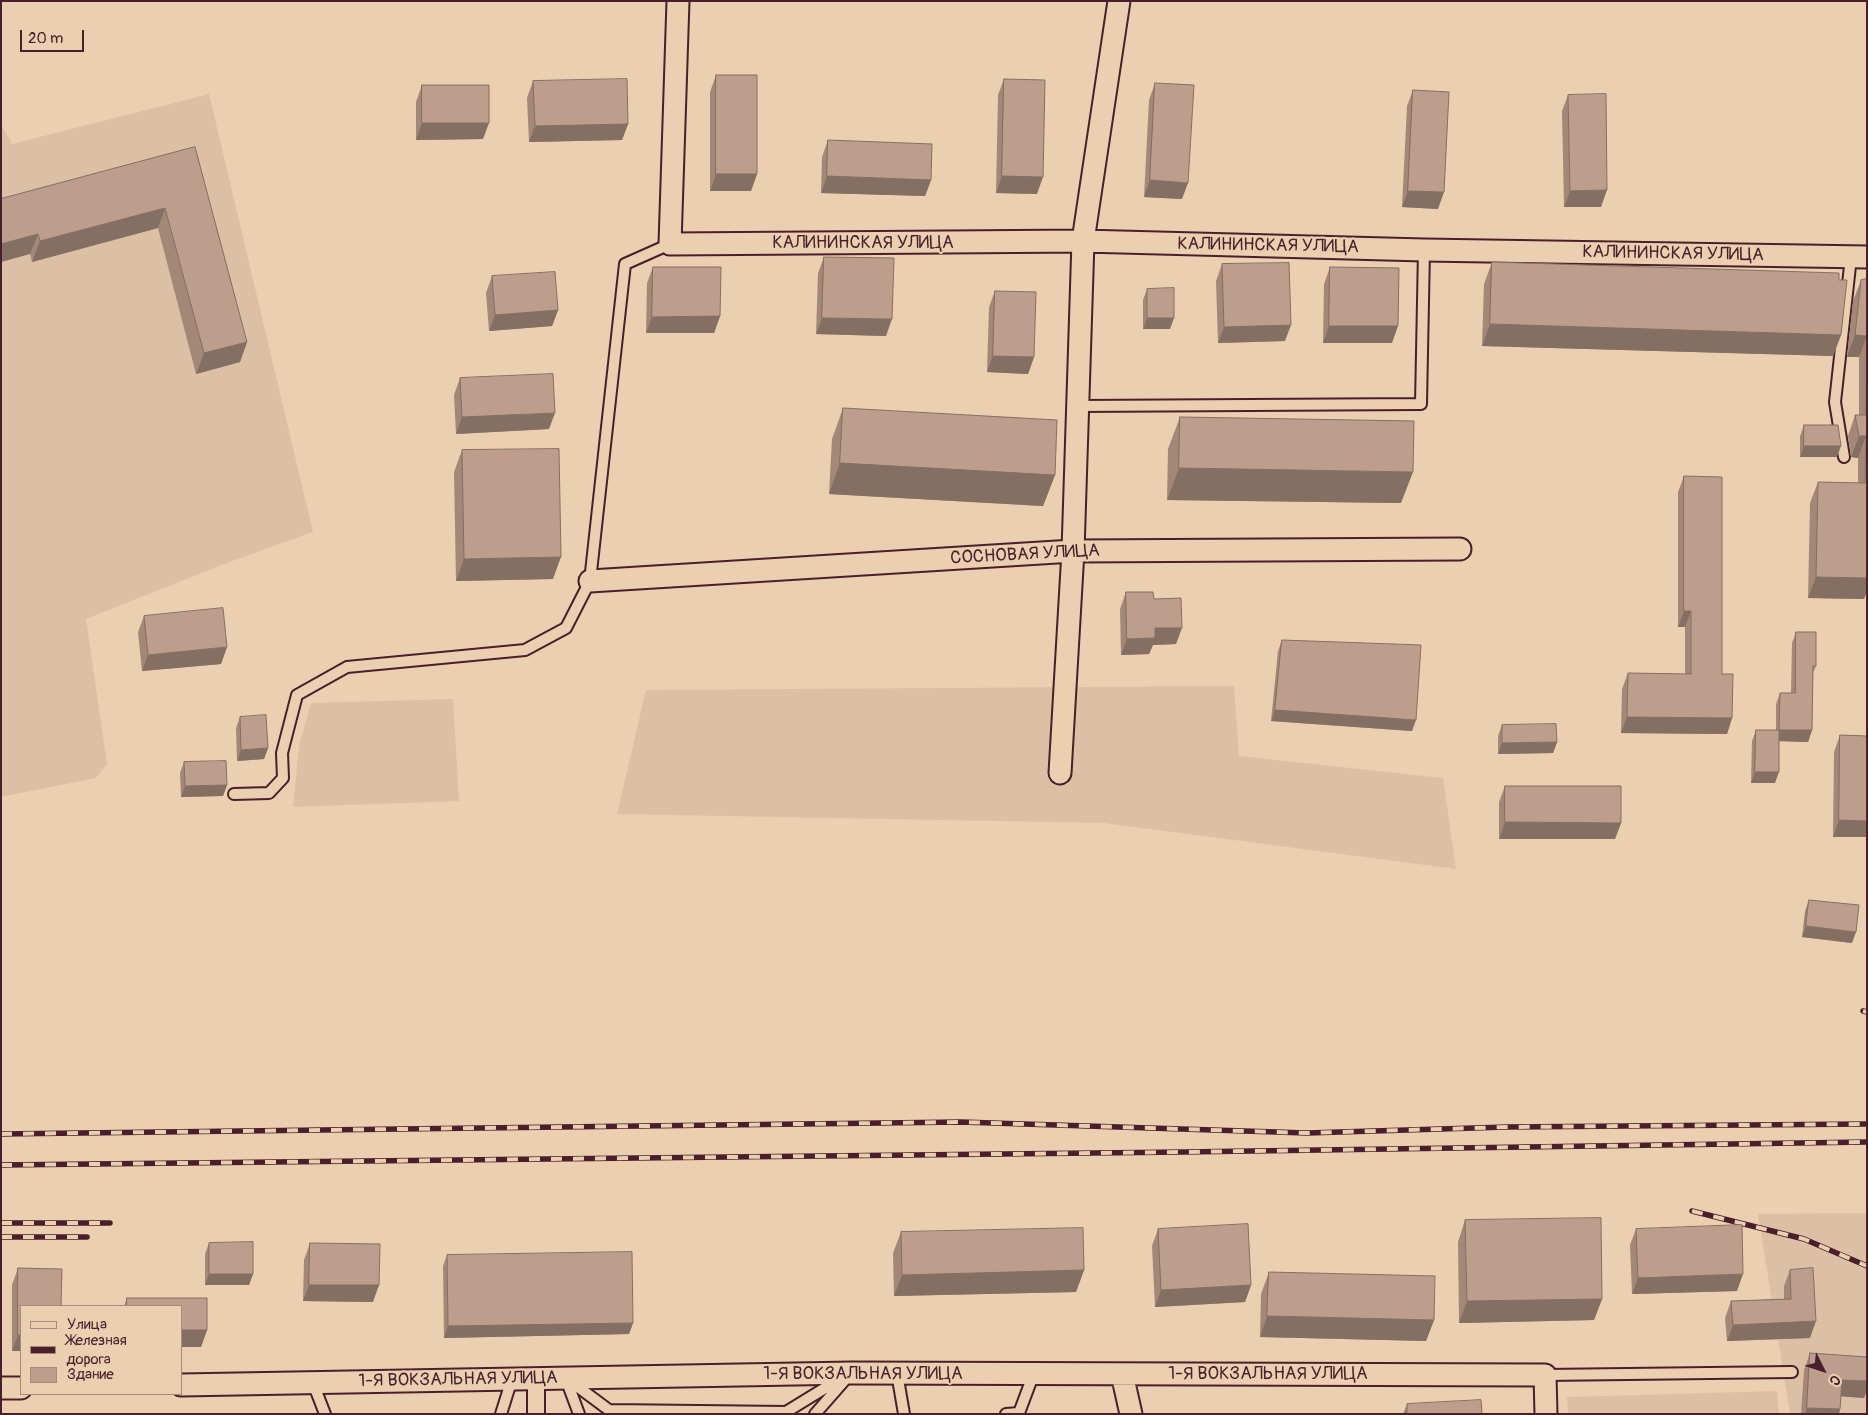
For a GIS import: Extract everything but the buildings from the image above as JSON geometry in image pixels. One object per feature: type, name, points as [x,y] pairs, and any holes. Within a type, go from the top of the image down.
[{"type":"street","points":[[670,244],[678,1]]},
{"type":"street","points":[[1060,773],[1073,551],[1083,241],[1119,1]]},
{"type":"street","name":"КАЛИНИНСКАЯ УЛИЦА","points":[[670,244],[1083,241],[1424,250],[1859,257]]},
{"type":"street","name":"СОСНОВАЯ УЛИЦА","points":[[590,581],[1073,551],[1460,549]]},
{"type":"street","name":"1-Я ВОКЗАЛЬНАЯ УЛИЦА","points":[[182,1385],[851,1373],[1545,1375]]},
{"type":"street","points":[[1122,1374],[1131,1414]]},
{"type":"street","points":[[1545,1375],[1546,1414]]},
{"type":"street","points":[[536,1379],[536,1414]]},
{"type":"street","points":[[1,1388],[20,1388]]},
{"type":"lane","points":[[234,794],[269,793],[283,778],[282,754],[297,695],[347,667],[525,650],[566,628],[590,581],[625,264],[670,244]]},
{"type":"lane","points":[[1078,406],[1422,404],[1424,250]]},
{"type":"lane","points":[[1844,457],[1835,402],[1859,257]]},
{"type":"lane","points":[[1545,1375],[1792,1372]]},
{"type":"lane","points":[[566,1378],[609,1410],[786,1412],[851,1373]]},
{"type":"lane","points":[[815,1414],[851,1373]]},
{"type":"lane","points":[[897,1373],[904,1414]]},
{"type":"lane","points":[[1006,1414],[1019,1413],[1034,1373]]},
{"type":"lane","points":[[566,1378],[579,1414]]},
{"type":"lane","points":[[501,1414],[512,1379]]},
{"type":"lane","points":[[313,1383],[325,1414]]},
{"type":"shaded area","points":[[209,94],[313,532],[224,564],[86,619],[107,764],[96,778],[1,797],[1,124],[12,144]]},
{"type":"shaded area","points":[[1234,686],[1239,756],[1443,778],[1456,869],[1104,823],[617,814],[646,690]]},
{"type":"shaded area","points":[[453,699],[459,801],[293,807],[299,746],[311,703]]},
{"type":"shaded area","points":[[1867,1213],[1867,1414],[1790,1414],[1758,1214]]},
{"type":"shaded area","points":[[1777,1391],[1779,1414],[1568,1414],[1567,1397]]},
{"type":"railway","points":[[1863,1011],[1867,1012]]},
{"type":"railway","points":[[1,1134],[961,1122],[1307,1133],[1507,1127],[1867,1124]]},
{"type":"railway","points":[[1,1165],[1184,1152],[1867,1142]]},
{"type":"railway","points":[[1692,1211],[1804,1239],[1867,1266]]},
{"type":"railway","points":[[1,1223],[110,1223]]},
{"type":"railway","points":[[1,1237],[87,1237]]}]
